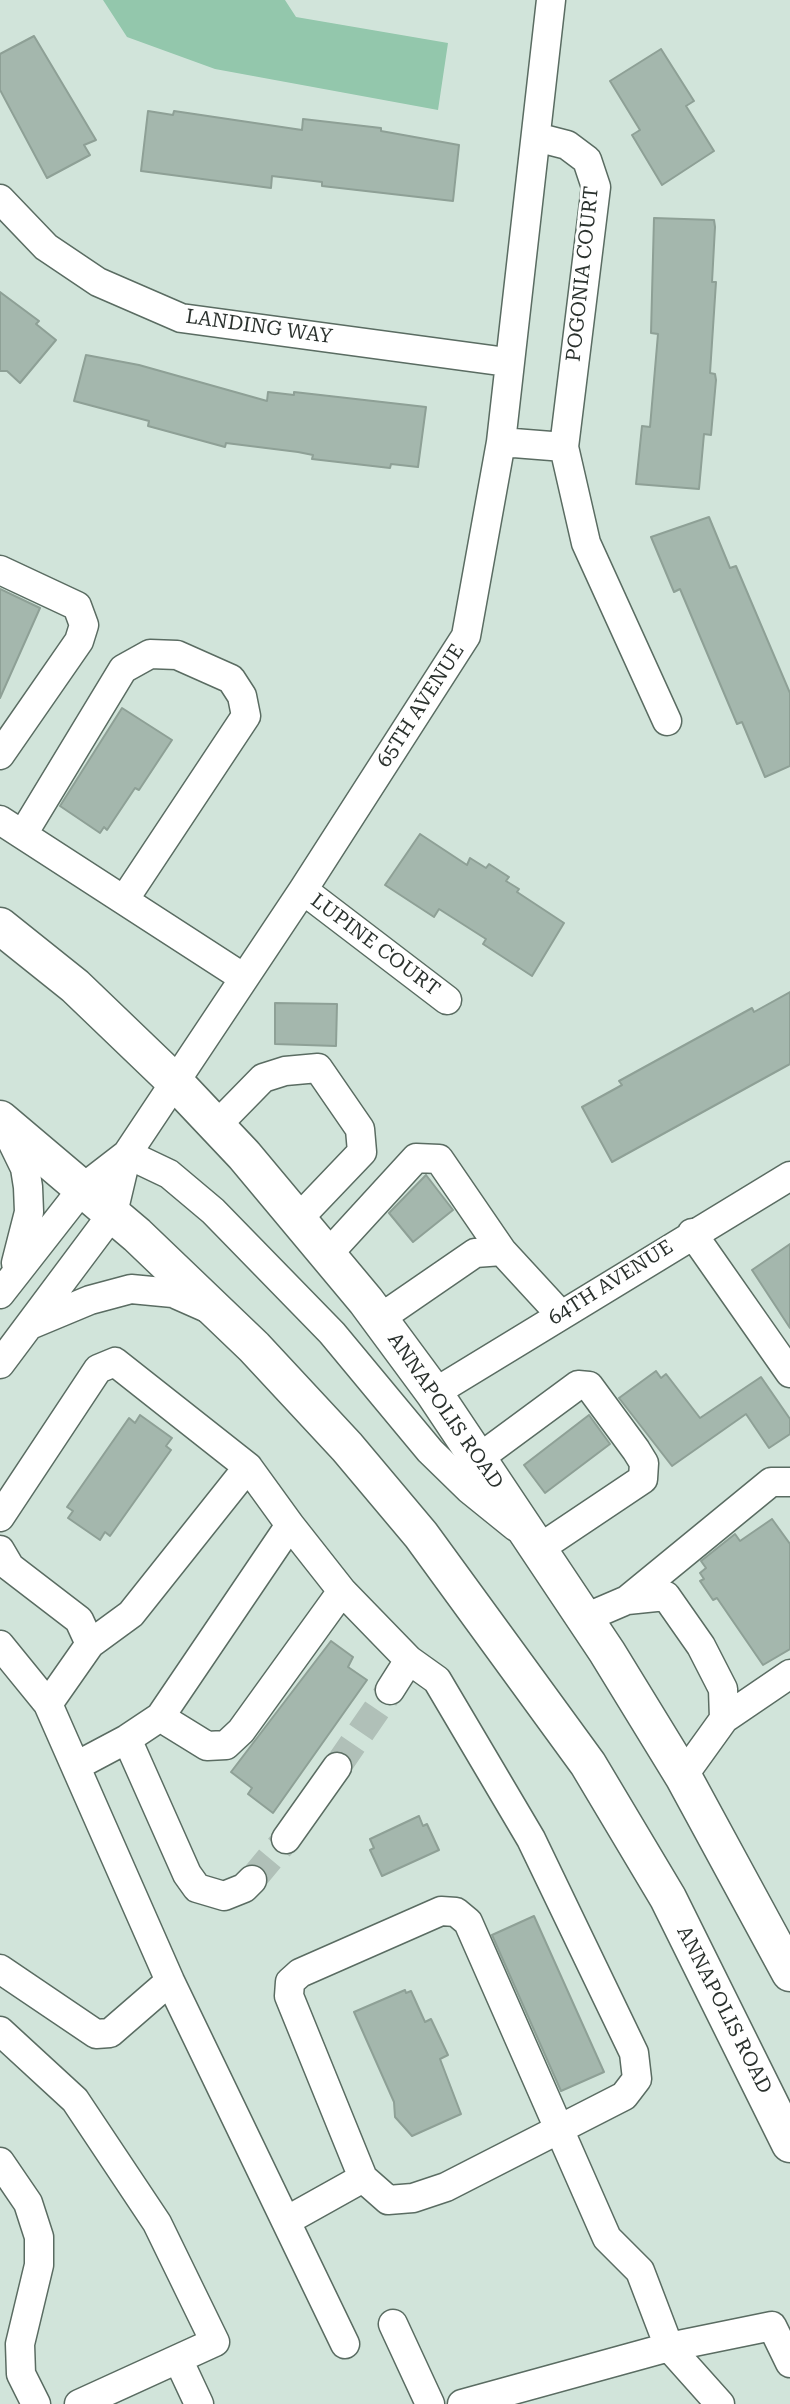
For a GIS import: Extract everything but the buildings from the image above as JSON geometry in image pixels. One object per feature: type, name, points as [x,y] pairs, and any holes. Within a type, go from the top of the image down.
[{"type":"main road","name":"ANNAPOLIS ROAD","points":[[0,926],[75,986],[175,1082],[298,1219],[379,1319],[434,1393],[538,1545],[779,1926],[790,1973]]},
{"type":"main road","name":"ANNAPOLIS ROAD","points":[[0,1119],[113,1213],[215,1311],[347,1447],[421,1535],[588,1764],[668,1898],[790,2144]]},
{"type":"street","name":"65TH AVENUE","points":[[6,1285],[83,1188],[127,1154],[303,890],[466,636],[501,442],[507,362],[551,0]]},
{"type":"street","name":"POGONIA COURT","points":[[536,137],[567,145],[587,160],[596,187],[564,447],[586,543],[667,721]]},
{"type":"street","name":"LANDING WAY","points":[[0,199],[46,247],[98,282],[181,318],[507,362]]},
{"type":"street","points":[[501,442],[564,447]]},
{"type":"street","points":[[0,570],[77,606],[84,625],[79,641],[0,755]]},
{"type":"street","points":[[124,900],[246,716],[242,696],[231,679],[177,655],[150,654],[123,669],[11,827],[244,978]]},
{"type":"street","name":"LUPINE COURT","points":[[303,890],[447,1000]]},
{"type":"street","points":[[216,1126],[263,1078],[285,1071],[318,1068],[360,1129],[362,1152],[298,1219]]},
{"type":"street","points":[[0,1119],[20,1156],[28,1187],[29,1212],[6,1285]]},
{"type":"street","points":[[0,1364],[113,1213],[127,1154],[169,1174],[213,1211],[332,1333],[430,1451],[469,1489],[538,1545],[643,1479],[644,1463],[589,1386],[578,1385],[479,1458]]},
{"type":"street","points":[[328,1254],[416,1158],[439,1159],[502,1251],[560,1314]]},
{"type":"street","name":"64TH AVENUE","points":[[434,1393],[790,1176]]},
{"type":"street","points":[[692,1233],[790,1373]]},
{"type":"street","points":[[379,1319],[475,1253],[502,1251]]},
{"type":"street","points":[[26,1327],[90,1300],[131,1289],[173,1293],[215,1311]]},
{"type":"street","points":[[0,1517],[98,1369],[115,1362],[248,1467],[342,1591],[409,1660],[437,1680],[531,1839],[634,2053],[637,2079],[624,2096],[561,2131],[446,2187],[413,2198],[388,2200],[363,2178],[289,1996],[290,1982],[300,1973],[441,1911],[456,1912],[468,1922],[561,2131],[607,2238],[640,2271],[669,2347],[720,2404]]},
{"type":"street","points":[[48,1704],[90,1644],[131,1614],[248,1467]]},
{"type":"street","points":[[585,1618],[627,1600],[771,1482],[790,1482]]},
{"type":"street","points":[[78,1765],[160,1717],[290,1525]]},
{"type":"street","points":[[0,1550],[10,1567],[79,1620],[90,1644]]},
{"type":"street","points":[[160,1717],[207,1746],[226,1745],[241,1731],[342,1591]]},
{"type":"street","points":[[627,1600],[666,1596],[701,1646],[723,1689],[724,1719]]},
{"type":"street","points":[[0,1645],[48,1704],[78,1765],[170,1981],[345,2344]]},
{"type":"street","points":[[390,1690],[409,1660]]},
{"type":"street","points":[[683,1776],[724,1719],[790,1674]]},
{"type":"street","points":[[127,1739],[187,1874],[197,1888],[224,1896],[244,1888],[252,1880]]},
{"type":"street","points":[[286,1839],[337,1767]]},
{"type":"street","points":[[0,1969],[96,2034],[110,2033],[170,1981]]},
{"type":"street","points":[[0,2031],[75,2100],[157,2223],[215,2342],[79,2404]]},
{"type":"street","points":[[0,2162],[28,2203],[39,2237],[39,2265],[20,2344],[21,2374],[36,2404]]},
{"type":"street","points":[[286,2221],[363,2178]]},
{"type":"street","points":[[393,2324],[430,2404]]},
{"type":"street","points":[[462,2404],[669,2347],[772,2326],[790,2363]]},
{"type":"street","points":[[178,2359],[199,2404]]},
{"type":"green space","points":[[103,0],[285,0],[296,17],[448,43],[438,110],[215,69],[127,37]]},
{"type":"tunnel","points":[[337,1767],[390,1690]]},
{"type":"tunnel","points":[[252,1880],[286,1839]]}]
